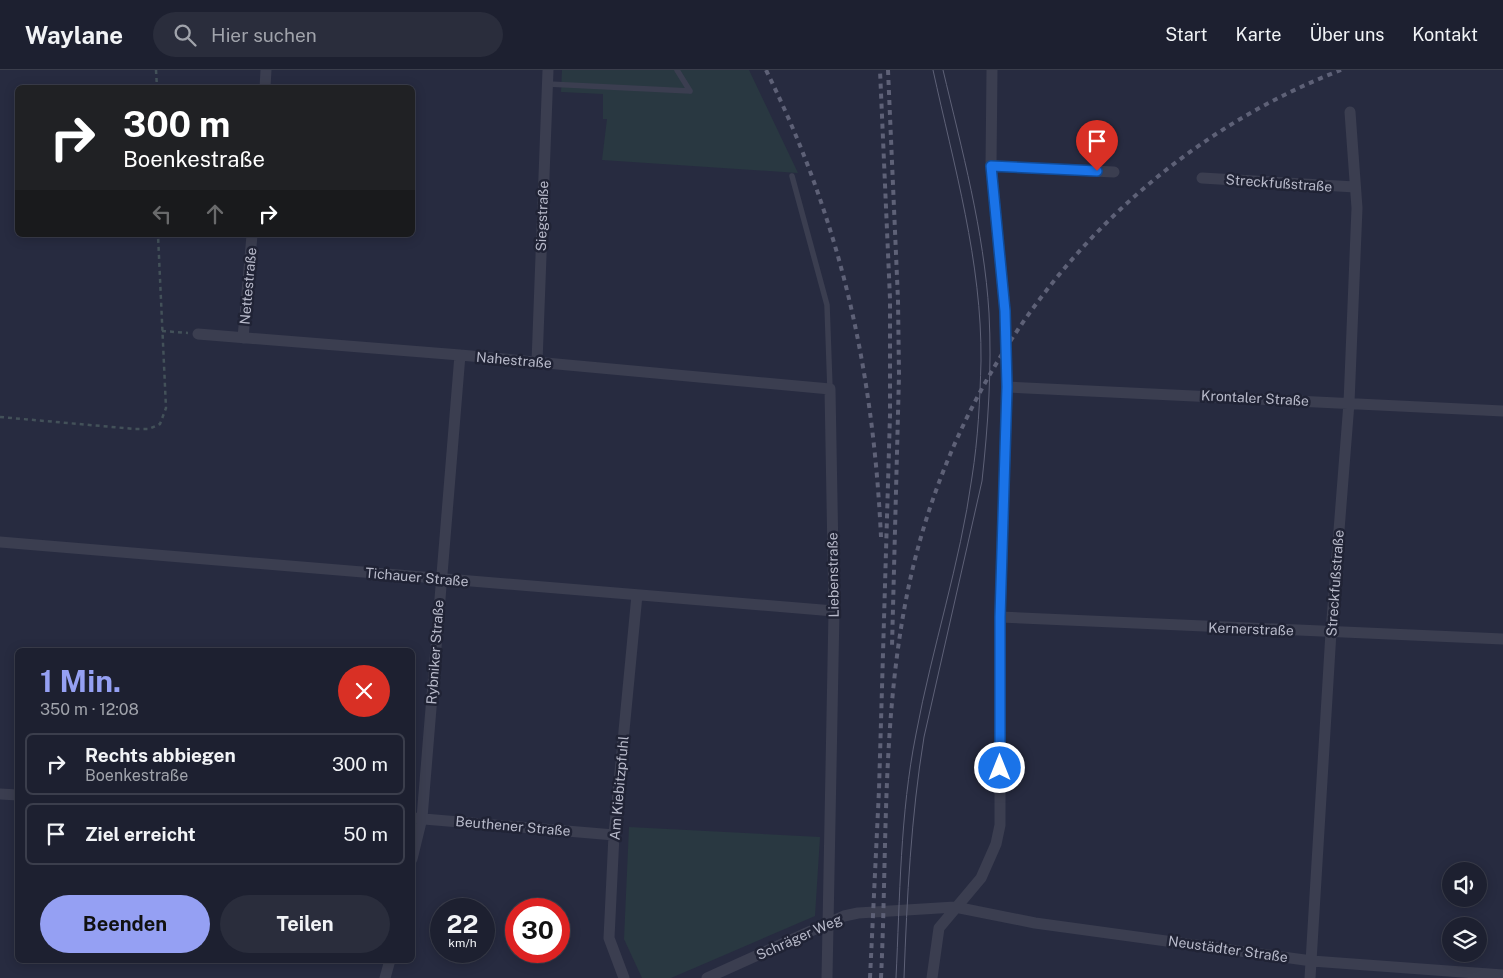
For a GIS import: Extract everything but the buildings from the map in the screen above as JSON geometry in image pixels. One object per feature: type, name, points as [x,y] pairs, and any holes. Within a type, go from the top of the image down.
[{"type":"street","points":[[265,85],[266,70]]},
{"type":"street","name":"Siegstraße","points":[[537,362],[548,70]]},
{"type":"street","points":[[932,978],[939,928],[981,878],[996,844],[1000,825],[1000,617],[1007,387],[1005,311],[991,166],[992,70]]},
{"type":"street","name":"Streckfußstraße","points":[[1310,978],[1331,632],[1349,403],[1357,214],[1350,112]]},
{"type":"street","points":[[991,166],[1114,172]]},
{"type":"street","name":"Streckfußstraße","points":[[1202,178],[1356,187]]},
{"type":"street","name":"Nettestraße","points":[[243,338],[252,237]]},
{"type":"street","name":"Nahestraße","points":[[198,334],[460,355],[830,389]]},
{"type":"street","name":"Rybniker Straße","points":[[415,834],[460,355]]},
{"type":"street","name":"Krontaler Straße","points":[[1007,387],[1503,410]]},
{"type":"street","name":"Liebenstraße","points":[[827,978],[834,611],[830,389]]},
{"type":"street","name":"Tichauer Straße","points":[[0,542],[834,611]]},
{"type":"street","name":"Am Kiebitzpfuhl","points":[[624,978],[609,938],[614,835],[637,595]]},
{"type":"street","name":"Kernerstraße","points":[[1000,617],[1503,639]]},
{"type":"street","points":[[0,794],[15,795]]},
{"type":"street","name":"Beuthener Straße","points":[[417,818],[614,835]]},
{"type":"street","name":"Schräger Weg","points":[[707,978],[828,925],[844,916],[858,912],[955,907]]},
{"type":"street","name":"Neustädter Straße","points":[[955,907],[1035,923],[1312,961],[1503,976]]},
{"type":"street","points":[[386,978],[389,963]]},
{"type":"lane","points":[[548,84],[690,90],[678,70]]},
{"type":"lane","name":"Liebenstraße","points":[[792,176],[827,305],[830,389]]},
{"type":"path","points":[[156,70],[156,85]]},
{"type":"path","points":[[0,417],[135,429],[156,427],[163,419],[166,408],[158,237]]},
{"type":"path","points":[[162,331],[198,334]]},
{"type":"shaded area","points":[[562,70],[749,70],[798,173],[602,160],[607,119],[603,119],[603,94],[561,92]]},
{"type":"shaded area","points":[[629,827],[820,837],[815,916],[671,978],[642,978],[624,939]]},
{"type":"tram line","points":[[896,978],[904,825],[911,764],[930,670],[967,509],[976,448],[980,390],[980,324],[972,251],[958,178],[933,70]]},
{"type":"tram line","points":[[904,978],[910,857],[924,737],[982,481],[989,397],[989,313],[982,252],[965,160],[943,70]]},
{"type":"railway","points":[[766,70],[792,127],[814,183],[849,297],[861,355],[870,414],[877,475],[881,537]]},
{"type":"railway","points":[[870,978],[879,790],[890,415],[890,299],[880,70]]},
{"type":"railway","points":[[888,70],[898,300],[899,375],[892,647]]},
{"type":"railway","points":[[881,978],[889,744],[898,651],[905,605],[927,517],[960,433],[1002,354],[1054,281],[1114,215],[1183,157],[1259,108],[1341,70]]},
{"type":"route","points":[[1000,768],[1000,617],[1007,387],[1004,355],[1005,311],[991,166],[1097,171]]}]
